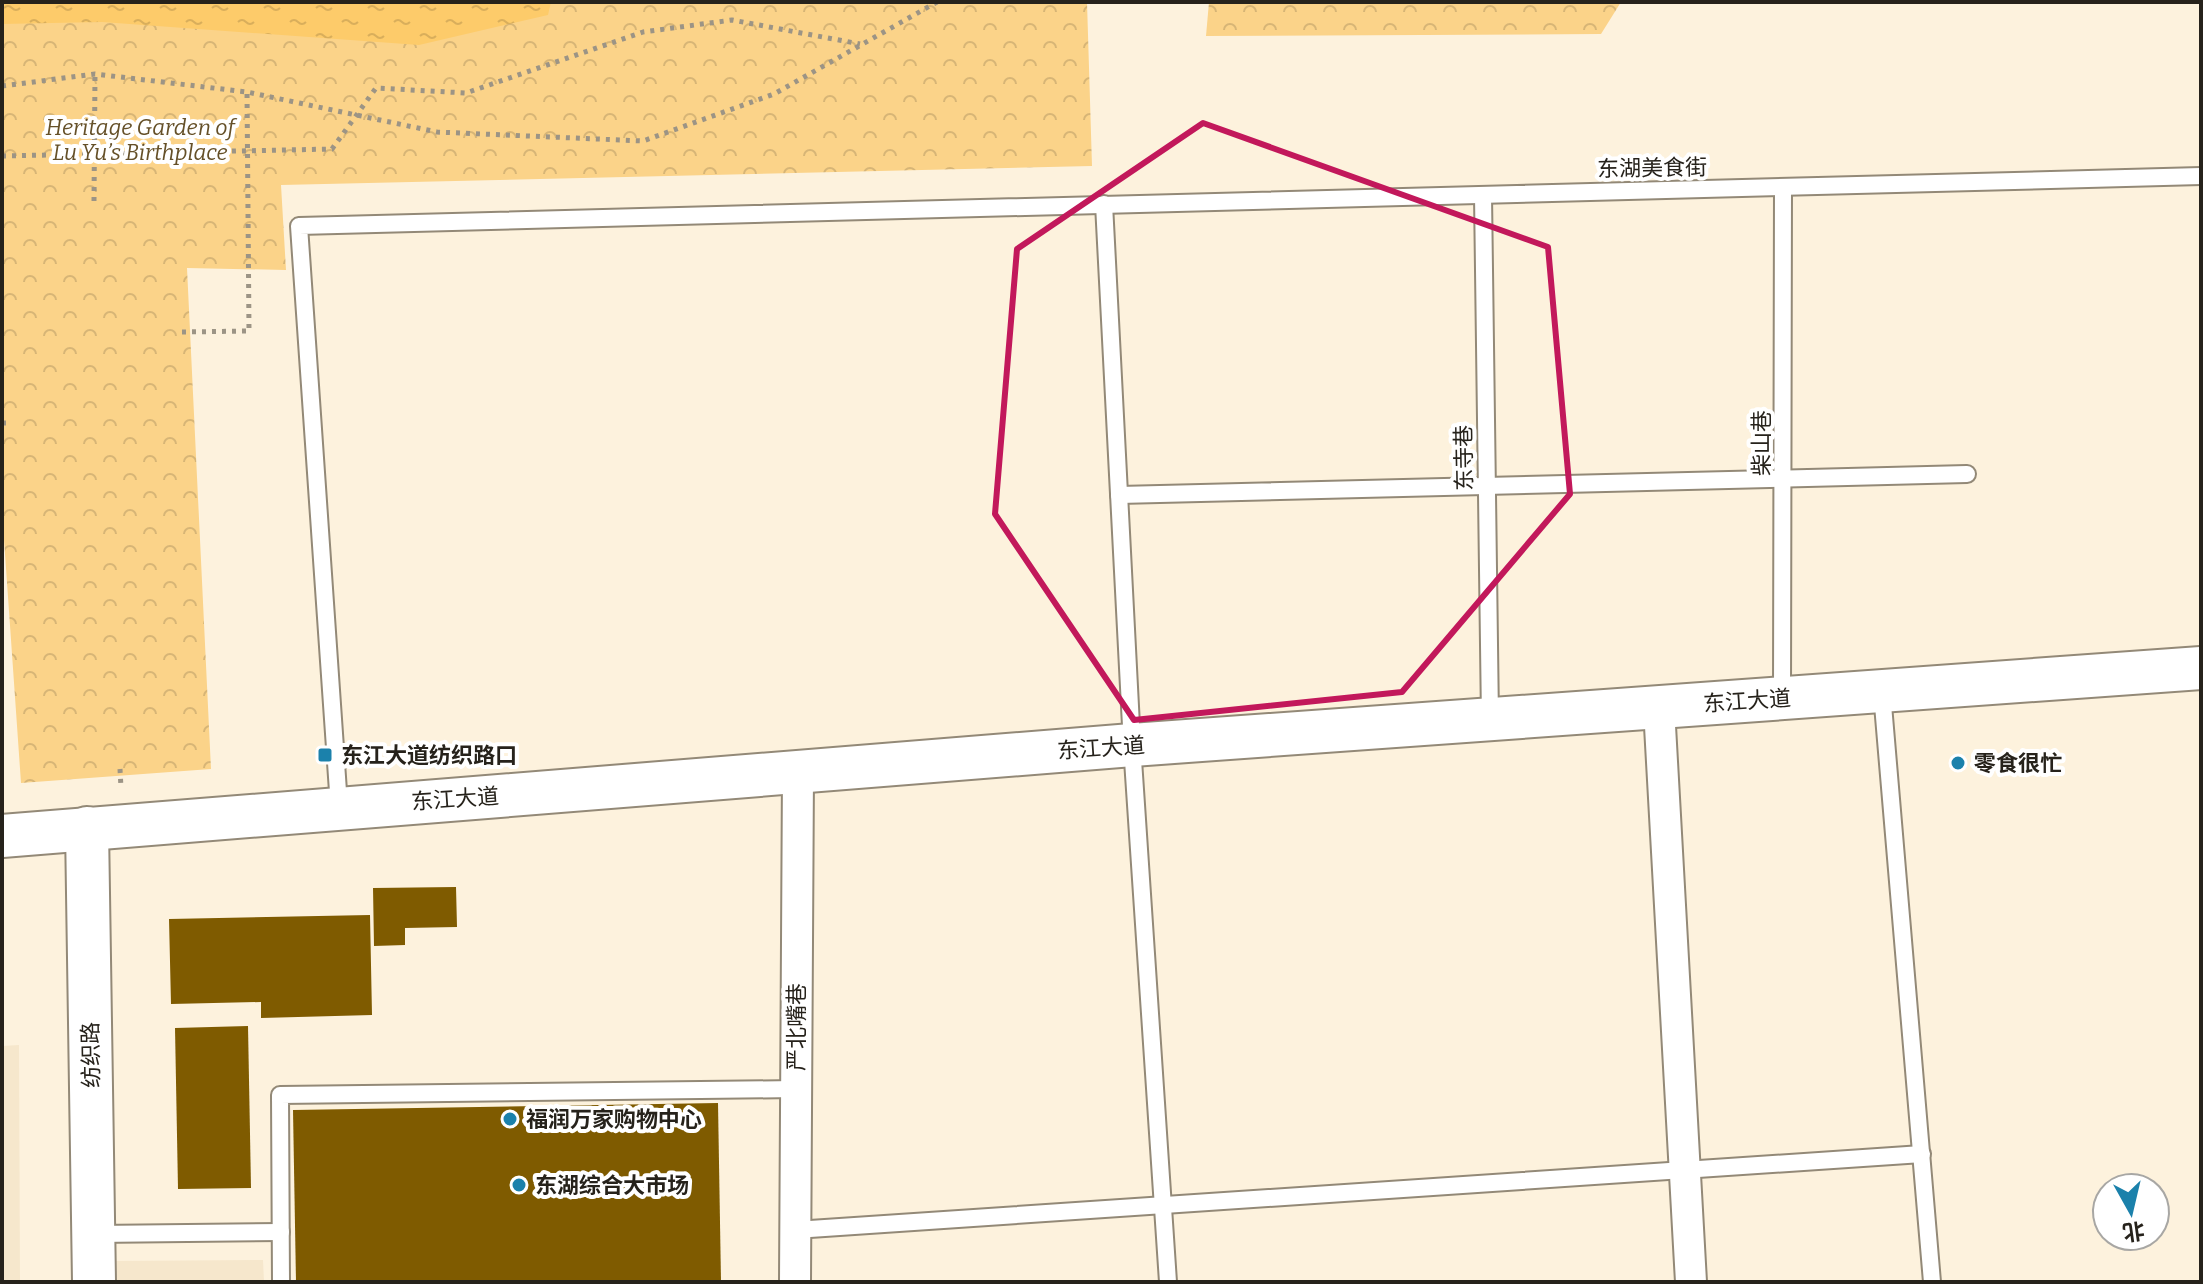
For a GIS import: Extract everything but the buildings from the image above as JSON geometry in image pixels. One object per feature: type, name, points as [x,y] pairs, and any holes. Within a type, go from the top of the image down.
[{"type":"street","name":"东江大道","points":[[2,836],[1132,745],[2201,668]]},
{"type":"street","points":[[1659,708],[1691,1282]]},
{"type":"street","name":"严北嘴巷","points":[[795,1282],[798,772]]},
{"type":"street","name":"纺织路","points":[[87,828],[94,1282]]},
{"type":"lane","name":"东湖美食街","points":[[339,808],[299,226],[2201,176]]},
{"type":"lane","name":"柴山巷","points":[[1782,698],[1783,187]]},
{"type":"lane","name":"东寺巷","points":[[1483,195],[1490,720]]},
{"type":"lane","points":[[1104,204],[1132,745],[1168,1282]]},
{"type":"lane","points":[[1119,495],[1967,474]]},
{"type":"lane","points":[[1882,691],[1932,1282]]},
{"type":"lane","points":[[281,1282],[280,1095],[795,1089]]},
{"type":"lane","points":[[795,1230],[1922,1154]]},
{"type":"lane","points":[[94,1234],[281,1232]]},
{"type":"path","points":[[2,86],[95,74],[247,92],[437,132],[643,141],[774,94],[937,2]]},
{"type":"path","points":[[2,156],[332,149],[376,88],[466,93],[643,32],[732,20],[860,44]]},
{"type":"path","points":[[94,201],[95,74]]},
{"type":"path","points":[[182,332],[249,331],[247,92]]},
{"type":"highlighted area","points":[[1203,123],[1548,247],[1570,494],[1402,692],[1134,720],[995,514],[1017,249]]},
{"type":"shaded area","points":[[19,1045],[20,1282],[2,1282],[2,1046]]},
{"type":"shaded area","points":[[263,1260],[264,1282],[111,1282],[111,1261]]},
{"type":"green space","name":"Heritage Garden of Lu Yu’s Birthplace","points":[[2,2],[1087,2],[1092,166],[281,185],[286,270],[187,268],[211,769],[21,783],[2,511]]},
{"type":"green space","points":[[1209,2],[1621,2],[1601,34],[1206,36]]},
{"type":"water","points":[[2,2],[551,2],[548,15],[419,45],[102,22],[2,24]]},
{"type":"place","name":"东江大道纺织路口","points":[[325,755]]},
{"type":"place","name":"零食很忙","points":[[1958,763]]},
{"type":"place","name":"福润万家购物中心","points":[[510,1119]]},
{"type":"place","name":"东湖综合大市场","points":[[519,1185]]}]
